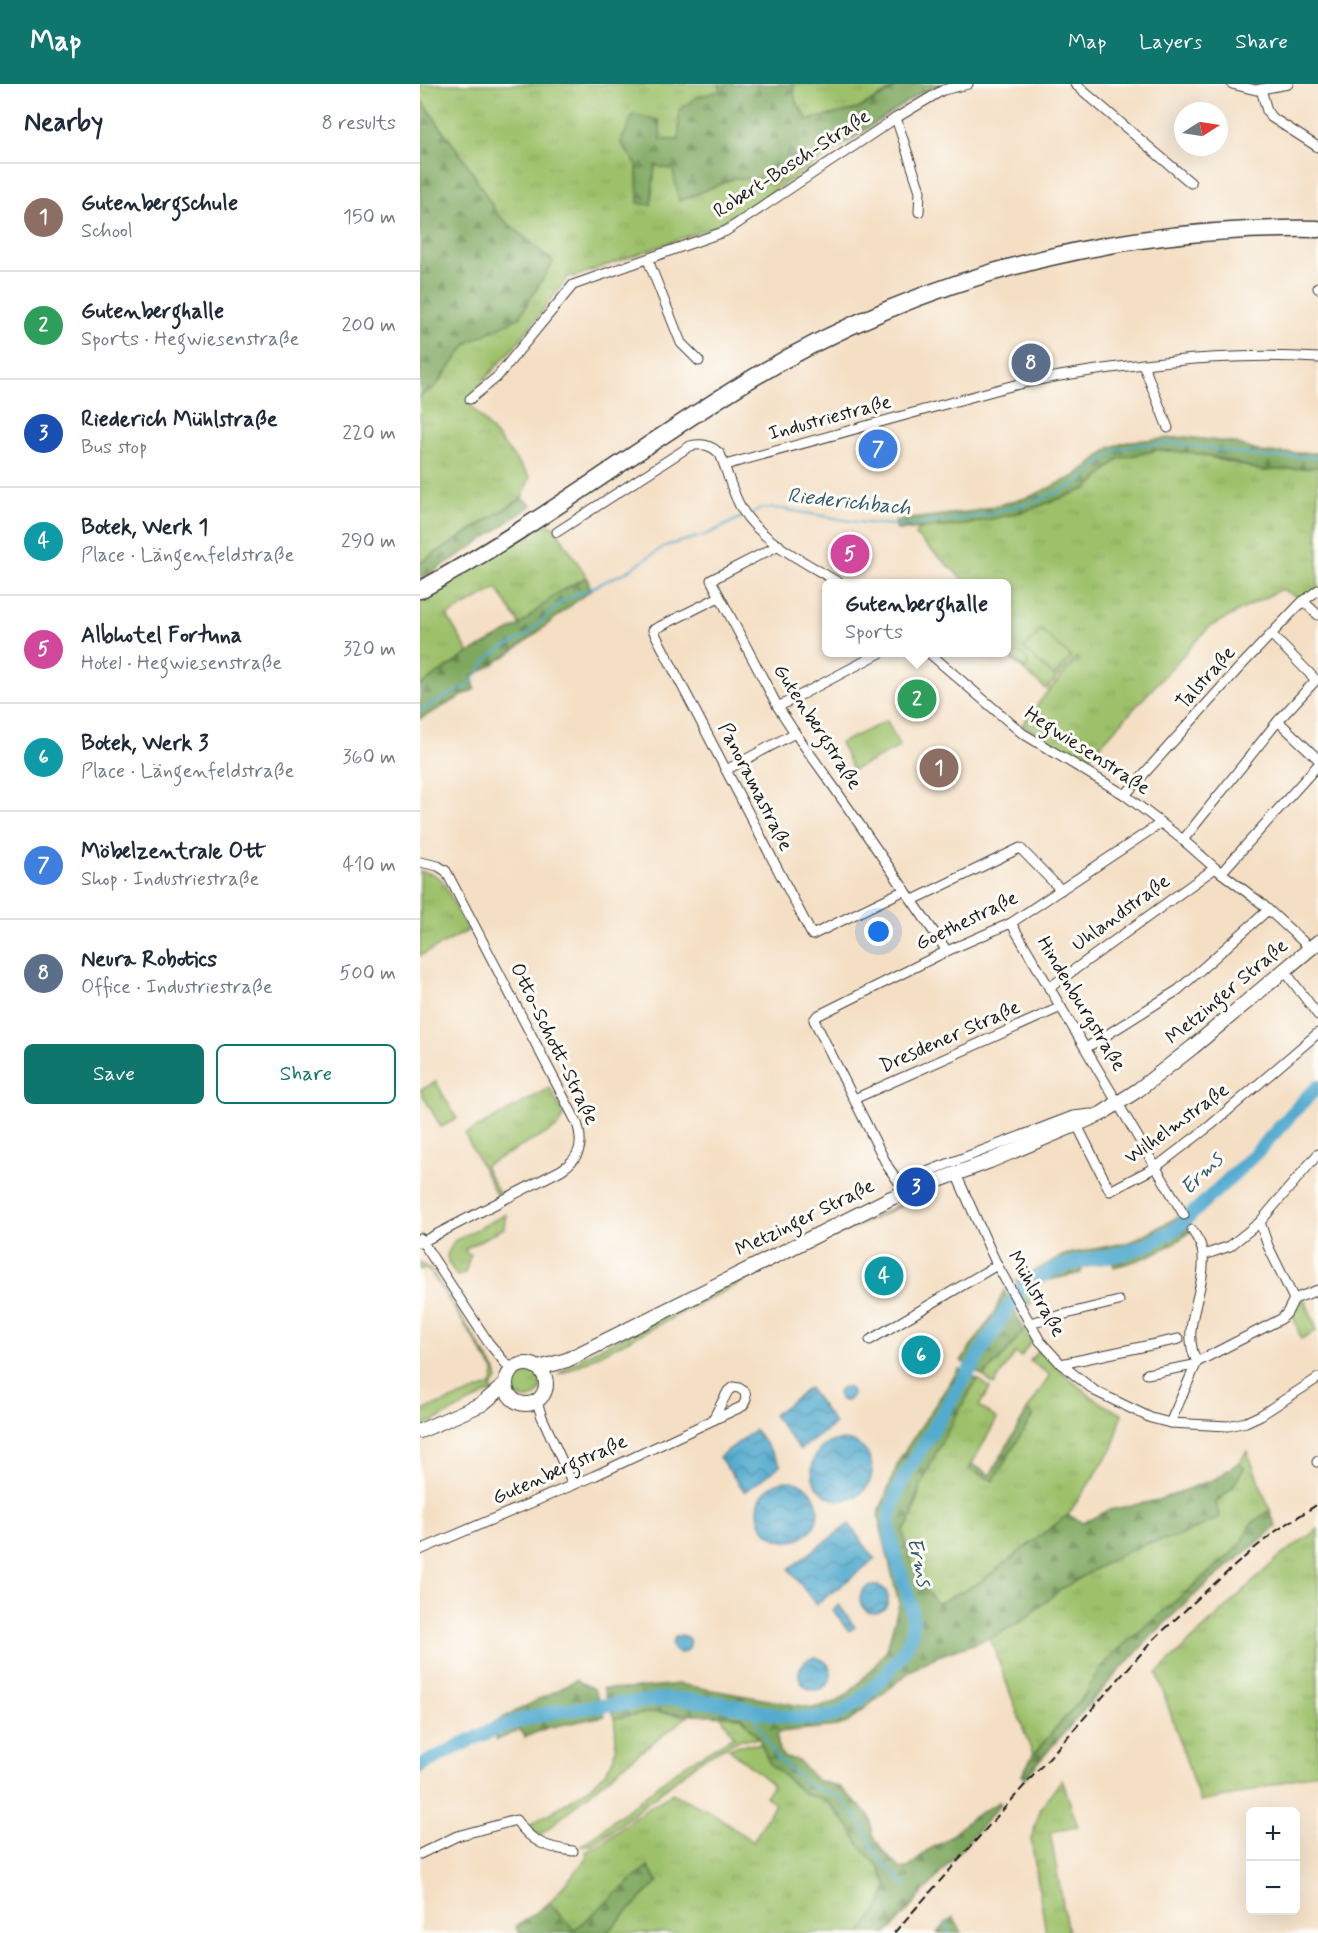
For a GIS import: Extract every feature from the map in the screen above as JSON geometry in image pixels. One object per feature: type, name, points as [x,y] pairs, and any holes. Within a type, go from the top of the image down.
[{"type":"highway","points":[[420,590],[502,542],[746,382],[819,340],[923,294],[1027,261],[1084,248],[1189,234],[1311,227]]},
{"type":"street","name":"Robert-Bosch-Straße","points":[[470,399],[497,377],[573,285],[726,231],[896,118],[943,90],[968,84]]},
{"type":"street","points":[[1075,84],[1191,183]]},
{"type":"street","points":[[1232,84],[1248,89],[1288,84]]},
{"type":"street","points":[[1261,89],[1271,117],[1318,147]]},
{"type":"street","points":[[896,118],[916,174],[920,191],[919,212]]},
{"type":"street","points":[[648,260],[681,343],[699,361]]},
{"type":"street","name":"Industriestraße","points":[[725,465],[1048,377],[1143,364],[1264,356],[1318,358]]},
{"type":"street","points":[[1143,364],[1168,428]]},
{"type":"street","points":[[557,532],[690,446],[699,444],[714,448],[720,454],[737,501],[746,516],[779,545],[833,579]]},
{"type":"street","points":[[719,597],[711,580],[779,545]]},
{"type":"street","name":"Talstraße","points":[[1125,795],[1271,634],[1303,601],[1318,590]]},
{"type":"street","name":"Gutenbergstraße","points":[[719,597],[795,733],[947,951]]},
{"type":"street","name":"Panoramastraße","points":[[719,597],[653,630],[812,935],[905,890]]},
{"type":"street","points":[[1303,601],[1318,615]]},
{"type":"street","points":[[1183,840],[1278,721],[1317,679],[1271,634]]},
{"type":"street","points":[[778,706],[872,657]]},
{"type":"street","name":"Hegwiesenstraße","points":[[934,657],[1022,733],[1125,795],[1314,945]]},
{"type":"street","points":[[1278,721],[1318,759]]},
{"type":"street","points":[[726,770],[795,733]]},
{"type":"street","name":"Uhlandstraße","points":[[1049,988],[1218,870],[1318,765]]},
{"type":"street","name":"Goethestraße","points":[[854,1099],[814,1020],[817,1016],[947,951],[1011,923],[1161,824]]},
{"type":"street","points":[[913,900],[1020,848],[1061,890]]},
{"type":"street","name":"Otto-Schott-Straße","points":[[421,1241],[561,1170],[577,1158],[582,1141],[577,1123],[446,872],[438,866],[423,862]]},
{"type":"street","points":[[1086,1048],[1178,990],[1269,910]]},
{"type":"street","name":"Hindenburgstraße","points":[[1011,923],[1155,1167]]},
{"type":"street","name":"Metzinger Straße","points":[[539,1368],[567,1360],[891,1197],[956,1174],[1101,1114],[1193,1047],[1314,945]]},
{"type":"street","points":[[1284,970],[1318,1015]]},
{"type":"street","name":"Dresdener Straße","points":[[854,1099],[1061,1007]]},
{"type":"street","name":"Wilhelmstraße","points":[[1077,1125],[1110,1191],[1155,1167],[1211,1125],[1318,1033]]},
{"type":"street","name":"Metzinger Straße","points":[[854,1099],[888,1167],[898,1181],[1073,1116],[1101,1114]]},
{"type":"street","points":[[1204,1255],[1230,1246],[1260,1222],[1318,1154]]},
{"type":"street","name":"Wilhelmstraße","points":[[1155,1167],[1184,1215]]},
{"type":"street","name":"Mühlstraße","points":[[956,1174],[997,1265],[1040,1341],[1061,1364],[1095,1391],[1151,1418],[1170,1423],[1228,1426],[1246,1422],[1261,1415],[1318,1378]]},
{"type":"street","points":[[1260,1222],[1268,1246],[1294,1299]]},
{"type":"street","points":[[1170,1423],[1195,1364],[1190,1343],[1204,1255],[1199,1240],[1192,1230]]},
{"type":"street","points":[[421,1241],[488,1342],[506,1364],[514,1369]]},
{"type":"street","points":[[870,1340],[997,1265]]},
{"type":"street","points":[[1147,1374],[1195,1364],[1281,1318],[1287,1313],[1294,1299],[1318,1290]]},
{"type":"street","points":[[1029,1323],[1119,1301]]},
{"type":"street","points":[[1061,1364],[1179,1339]]},
{"type":"street","name":"Metzinger Straße","points":[[546,1381],[567,1360]]},
{"type":"street","points":[[526,1364],[539,1368],[546,1381],[543,1396],[537,1402],[529,1405],[520,1404],[508,1392],[506,1384],[508,1375],[514,1369],[526,1364]]},
{"type":"street","points":[[482,1404],[506,1384]]},
{"type":"street","name":"Gutenbergstraße","points":[[420,1550],[573,1485],[743,1406],[746,1399],[745,1392],[733,1387],[728,1391],[713,1419]]},
{"type":"street","points":[[420,1431],[482,1404],[513,1399]]},
{"type":"street","points":[[537,1402],[573,1485]]},
{"type":"street","points":[[420,1854],[457,1836],[516,1820],[525,1834],[537,1842],[557,1849],[573,1851]]},
{"type":"green space","points":[[420,84],[719,84],[722,91],[697,97],[679,140],[621,143],[637,165],[638,203],[651,205],[655,165],[673,170],[680,201],[735,178],[761,180],[782,178],[787,156],[818,162],[713,227],[574,277],[569,276],[516,345],[475,390],[469,403],[530,477],[522,498],[420,563],[420,396],[435,387],[469,342],[519,317],[553,262],[497,214],[468,165],[420,99]]},
{"type":"green space","points":[[719,84],[794,84],[795,100],[808,120],[858,109],[901,84],[941,84],[919,94],[818,162],[787,156],[782,178],[773,185],[761,180],[735,178],[679,201],[673,170],[655,165],[651,205],[638,203],[637,165],[621,143],[633,114],[659,120],[661,140],[679,140],[679,110],[697,97],[721,91]]},
{"type":"green space","points":[[794,84],[900,84],[858,109],[808,120],[795,100]]},
{"type":"green space","points":[[420,99],[468,165],[497,214],[553,262],[519,318],[469,342],[435,387],[420,396]]},
{"type":"green space","points":[[1187,437],[1234,443],[1264,453],[1318,453],[1318,467],[1263,471],[1190,452],[1156,450],[1118,459],[1088,488],[1026,511],[965,525],[897,530],[895,521],[975,511],[1029,497],[1075,476],[1111,447],[1131,441]]},
{"type":"green space","points":[[1156,450],[1190,452],[1263,471],[1318,467],[1318,588],[1301,599],[1281,589],[1209,627],[1085,762],[1022,725],[1048,691],[1078,659],[1076,658],[1046,689],[1009,657],[1011,657],[1011,579],[963,579],[915,535],[918,529],[965,525],[1026,511],[1088,488],[1118,459]]},
{"type":"green space","points":[[522,498],[532,505],[483,540],[420,580],[420,563]]},
{"type":"green space","points":[[541,525],[553,525],[587,577],[557,593],[520,625],[497,588],[447,616],[469,653],[420,686],[420,596]]},
{"type":"green space","points":[[587,577],[591,590],[519,647],[472,676],[475,689],[420,719],[420,686],[469,653],[520,625],[557,593]]},
{"type":"green space","points":[[1041,630],[1071,657],[1054,676],[1024,649]]},
{"type":"green space","points":[[1016,652],[1028,659],[1029,663],[1025,669],[1011,657]]},
{"type":"green space","points":[[887,721],[900,747],[853,770],[840,743]]},
{"type":"green space","points":[[420,871],[433,874],[442,880],[468,931],[420,956]]},
{"type":"green space","points":[[436,1082],[457,1119],[441,1127],[420,1090]]},
{"type":"green space","points":[[550,1088],[564,1115],[557,1128],[484,1166],[499,1193],[496,1194],[465,1134]]},
{"type":"green space","points":[[903,1205],[833,1238],[897,1206]]},
{"type":"green space","points":[[506,1214],[504,1228],[465,1249],[468,1255],[471,1254],[465,1273],[457,1276],[448,1262],[447,1255],[454,1241]]},
{"type":"green space","points":[[1182,1215],[1191,1232],[1173,1244],[1144,1258],[1114,1267],[1112,1261],[1082,1268],[1081,1273],[1040,1282],[1033,1295],[1036,1300],[1028,1306],[1016,1281],[1064,1255],[1130,1242]]},
{"type":"green space","points":[[807,1244],[809,1248],[568,1371],[558,1374],[584,1356]]},
{"type":"green space","points":[[420,1262],[431,1271],[496,1371],[497,1378],[491,1387],[493,1391],[420,1428],[420,1411],[490,1386],[494,1371],[431,1272],[424,1268],[420,1270]]},
{"type":"green space","points":[[1004,1290],[1024,1329],[1006,1353],[983,1376],[961,1361],[995,1312]]},
{"type":"green space","points":[[1305,1300],[1317,1330],[1301,1339],[1291,1310],[1299,1302]]},
{"type":"green space","points":[[1024,1329],[1032,1340],[1021,1357],[1015,1353],[994,1385],[983,1376],[1006,1353]]},
{"type":"green space","points":[[1039,1349],[1087,1394],[1122,1414],[1113,1448],[1068,1515],[980,1582],[937,1604],[924,1587],[915,1569],[903,1530],[913,1515],[922,1483],[934,1456],[977,1379],[990,1388],[979,1406],[997,1419],[969,1469],[993,1480],[1033,1415],[1027,1411],[1050,1375],[1030,1361]]},
{"type":"green space","points":[[526,1369],[537,1373],[541,1384],[537,1395],[526,1399],[515,1395],[511,1384],[515,1373]]},
{"type":"green space","points":[[959,1369],[977,1379],[930,1466],[917,1496],[911,1519],[903,1530],[915,1569],[924,1587],[937,1604],[980,1582],[1068,1515],[1083,1523],[1109,1510],[1158,1500],[1215,1479],[1239,1462],[1244,1468],[1231,1489],[1216,1502],[1219,1518],[1178,1537],[1145,1544],[1118,1556],[1061,1589],[1022,1621],[990,1638],[935,1657],[912,1670],[847,1723],[780,1732],[777,1735],[779,1751],[785,1758],[798,1760],[816,1780],[840,1787],[870,1816],[873,1834],[882,1850],[901,1869],[910,1867],[926,1851],[945,1841],[971,1818],[999,1802],[1001,1804],[888,1933],[861,1933],[879,1909],[885,1895],[887,1885],[879,1867],[860,1846],[849,1826],[827,1801],[805,1794],[770,1764],[759,1739],[742,1717],[655,1712],[614,1718],[603,1688],[628,1689],[679,1684],[813,1708],[836,1702],[849,1693],[873,1668],[887,1649],[899,1604],[878,1515],[900,1458]]},
{"type":"green space","points":[[1027,1411],[1033,1415],[993,1481],[969,1469],[972,1464],[990,1475]]},
{"type":"green space","points":[[1247,1451],[1270,1510],[1250,1525],[1239,1546],[1096,1675],[1086,1693],[1033,1755],[990,1638],[1022,1621],[1061,1589],[1118,1556],[1145,1544],[1178,1537],[1231,1489],[1244,1468],[1239,1462]]},
{"type":"green space","points":[[1270,1510],[1276,1527],[1204,1587],[1162,1626],[1109,1682],[1024,1779],[1022,1775],[1033,1755],[1086,1693],[1096,1675],[1114,1653],[1239,1547],[1250,1525]]},
{"type":"green space","points":[[1318,1529],[1318,1772],[1237,1795],[1200,1802],[1157,1673],[1279,1557]]},
{"type":"green space","points":[[576,1680],[594,1689],[605,1716],[547,1728],[525,1737],[520,1730],[497,1740],[491,1724]]},
{"type":"green space","points":[[655,1712],[688,1716],[621,1767],[537,1838],[527,1827],[589,1787],[609,1767],[616,1747],[614,1718]]},
{"type":"green space","points":[[720,1715],[742,1717],[759,1739],[741,1739],[702,1759],[599,1841],[589,1846],[581,1846],[683,1766],[734,1736]]},
{"type":"green space","points":[[762,1744],[770,1764],[805,1794],[827,1801],[849,1826],[860,1846],[879,1867],[887,1885],[885,1895],[879,1909],[861,1933],[606,1933],[658,1882],[574,1931],[549,1903],[587,1858],[586,1852],[603,1843],[635,1817],[672,1793],[716,1815],[753,1842],[775,1804],[766,1796],[772,1784],[729,1749],[740,1745]]},
{"type":"green space","points":[[1062,1779],[1078,1827],[1050,1832],[1068,1933],[1046,1933],[1031,1839],[1041,1808]]},
{"type":"green space","points":[[648,1866],[658,1882],[606,1933],[519,1933],[516,1927],[549,1903],[574,1930]]},
{"type":"green space","points":[[953,1917],[962,1933],[937,1933]]},
{"type":"water","points":[[842,1387],[848,1387],[852,1394],[848,1401],[842,1401],[838,1397],[838,1391]]},
{"type":"water","points":[[809,1388],[835,1424],[800,1450],[773,1415]]},
{"type":"water","points":[[755,1430],[781,1465],[745,1492],[719,1457]]},
{"type":"water","points":[[836,1440],[848,1440],[859,1445],[867,1453],[872,1470],[870,1482],[859,1495],[848,1500],[836,1500],[825,1495],[817,1487],[812,1476],[812,1464],[817,1453],[825,1445]]},
{"type":"water","points":[[782,1481],[794,1481],[805,1486],[813,1494],[818,1511],[816,1523],[805,1536],[794,1541],[782,1541],[771,1536],[763,1528],[758,1517],[758,1505],[763,1494],[771,1486]]},
{"type":"water","points":[[849,1524],[875,1559],[816,1605],[789,1569]]},
{"type":"water","points":[[874,1585],[884,1589],[888,1599],[884,1609],[874,1613],[864,1609],[860,1599],[864,1589]]},
{"type":"water","points":[[839,1605],[855,1627],[849,1631],[833,1610]]},
{"type":"water","points":[[677,1635],[685,1635],[690,1640],[688,1651],[677,1653],[672,1648],[672,1640]]},
{"type":"water","points":[[815,1658],[826,1663],[831,1674],[826,1685],[815,1690],[804,1685],[799,1674],[804,1663]]},
{"type":"waterway","name":"Riederichbach","points":[[749,514],[763,508],[783,509],[857,522],[904,526],[973,517],[1034,502],[1075,485],[1105,458],[1118,450],[1138,445],[1175,443],[1264,457],[1318,457]]},
{"type":"waterway","name":"Riederichbach","points":[[420,710],[469,685],[491,655],[527,635],[561,602],[628,571],[665,546],[706,535],[744,516]]},
{"type":"waterway","name":"Erms","points":[[420,1766],[500,1727],[540,1715],[579,1708],[674,1699],[725,1704],[789,1717],[815,1718],[839,1713],[863,1697],[895,1663],[909,1641],[913,1629],[909,1598],[890,1532],[890,1518],[896,1495],[912,1463],[1007,1309],[1025,1285],[1056,1268],[1120,1254],[1147,1245],[1177,1228],[1256,1153],[1318,1087]]},
{"type":"waterway","points":[[750,1710],[776,1757],[810,1786],[841,1797],[865,1829],[877,1857],[906,1885]]},
{"type":"waterway","points":[[945,1922],[950,1933]]},
{"type":"railway","points":[[894,1933],[1154,1639],[1256,1547],[1318,1504]]},
{"type":"place","name":"Neura Robotics","points":[[1031,363]]},
{"type":"place","name":"Möbelzentrale Ott","points":[[878,449]]},
{"type":"place","name":"Albhotel Fortuna","points":[[850,554]]},
{"type":"place","name":"Gutenberghalle","points":[[917,699]]},
{"type":"place","name":"Gutenbergschule","points":[[939,768]]},
{"type":"place","name":"Riederich Mühlstraße","points":[[916,1187]]},
{"type":"place","name":"Botek, Werk 1","points":[[884,1276]]},
{"type":"place","name":"Botek, Werk 3","points":[[921,1355]]}]
